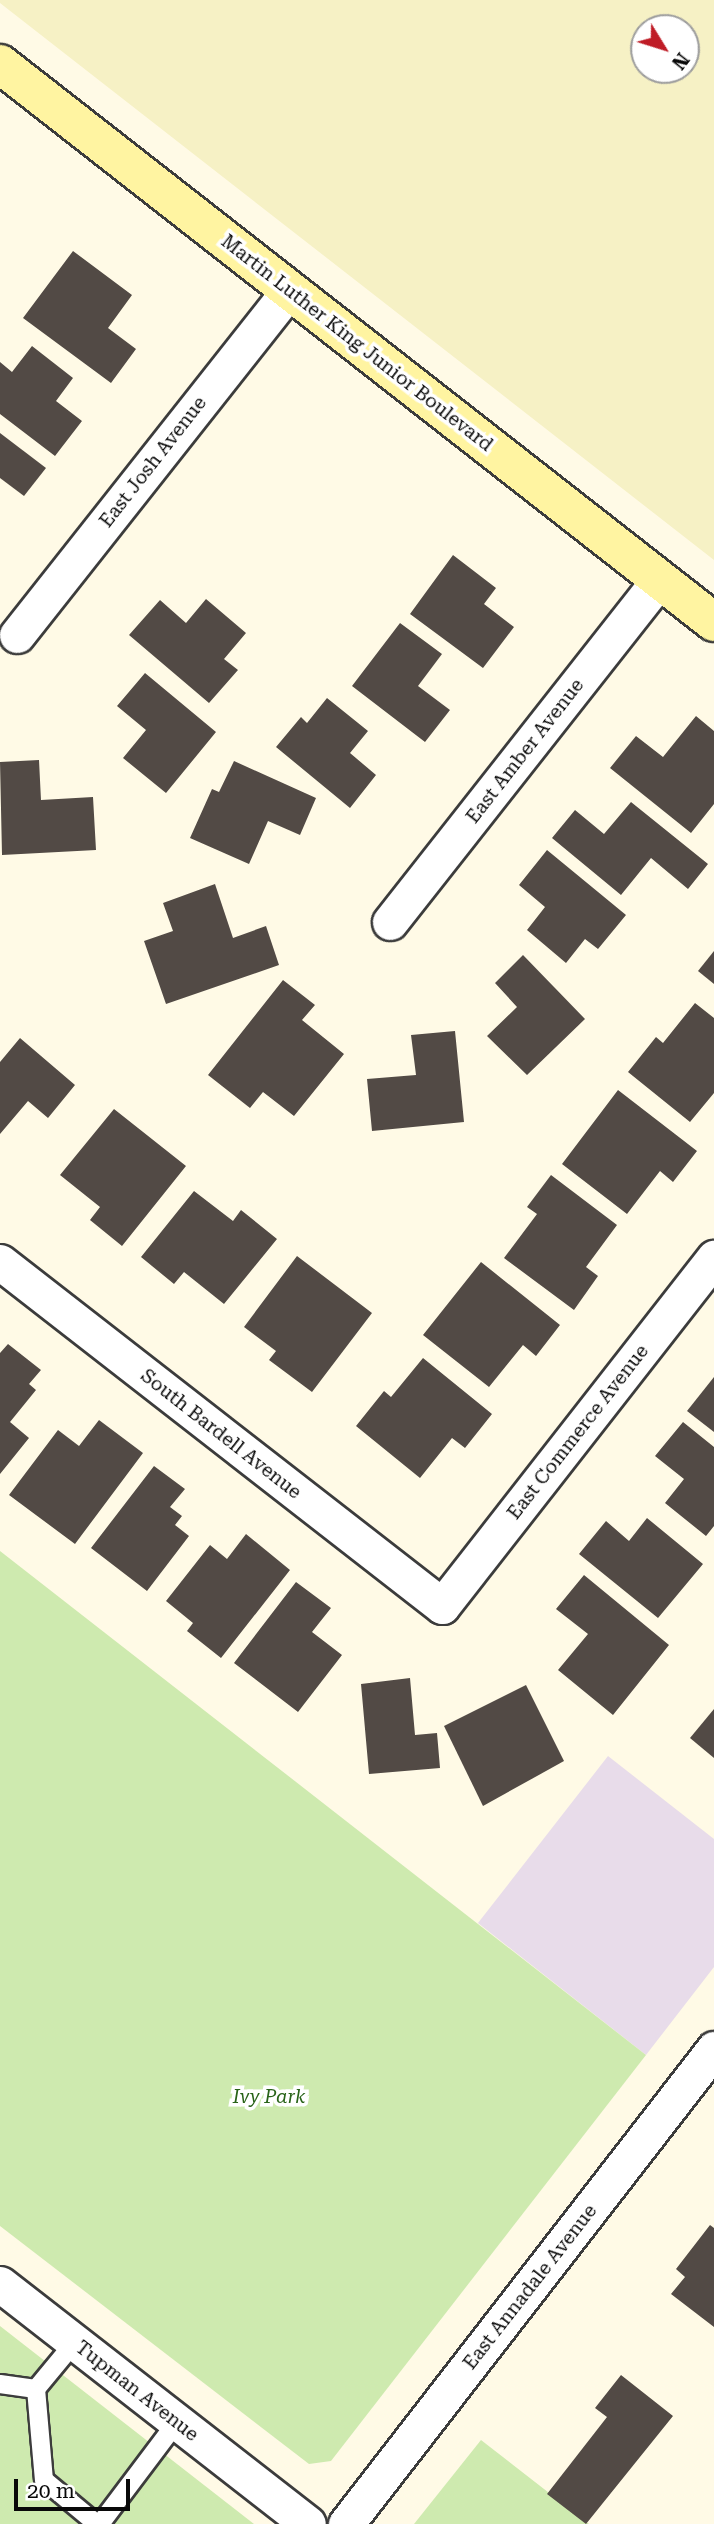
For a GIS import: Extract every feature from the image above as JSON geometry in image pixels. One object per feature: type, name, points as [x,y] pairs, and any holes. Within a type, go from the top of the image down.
[{"type":"street","name":"Martin Luther King Junior Boulevard","points":[[0,64],[714,622]]},
{"type":"street","name":"East Josh Avenue","points":[[17,635],[289,290]]},
{"type":"street","name":"East Amber Avenue","points":[[390,922],[660,580]]},
{"type":"street","name":"East Commerce Avenue","points":[[442,1606],[714,1258]]},
{"type":"street","name":"South Bardell Avenue","points":[[0,1262],[442,1606]]},
{"type":"street","name":"East Annadale Avenue","points":[[346,2524],[714,2049]]},
{"type":"street","name":"Tupman Avenue","points":[[0,2284],[308,2524]]},
{"type":"lane","points":[[74,2343],[36,2389],[44,2480],[99,2524],[177,2422]]},
{"type":"lane","points":[[0,2384],[36,2389]]},
{"type":"shaded area","points":[[0,0],[714,0],[714,560],[0,3]]},
{"type":"shaded area","points":[[608,1756],[714,1839],[714,1967],[646,2055],[478,1923]]},
{"type":"green space","name":"Ivy Park","points":[[0,1551],[646,2055],[331,2461],[309,2464],[0,2226]]},
{"type":"green space","points":[[0,2326],[254,2524],[0,2524]]},
{"type":"green space","points":[[481,2440],[589,2524],[414,2524]]},
{"type":"building","points":[[73,251],[132,295],[108,328],[136,349],[111,383],[23,318]]},
{"type":"building","points":[[32,346],[73,378],[56,401],[82,421],[55,456],[0,414],[0,362],[12,372]]},
{"type":"building","points":[[0,433],[46,468],[24,496],[0,478]]},
{"type":"building","points":[[453,555],[496,588],[484,604],[514,627],[483,668],[410,614]]},
{"type":"building","points":[[206,599],[246,633],[224,659],[238,670],[209,703],[129,635],[160,600],[186,623]]},
{"type":"building","points":[[400,623],[442,654],[418,686],[450,710],[425,742],[352,686]]},
{"type":"building","points":[[145,673],[216,732],[166,793],[123,758],[146,730],[117,706]]},
{"type":"building","points":[[327,698],[368,731],[350,753],[376,775],[350,808],[276,747],[301,717],[307,723]]},
{"type":"building","points":[[696,716],[714,731],[714,804],[691,833],[610,768],[636,736],[663,757]]},
{"type":"building","points":[[39,760],[41,800],[93,797],[96,850],[2,855],[0,762]]},
{"type":"building","points":[[234,761],[316,798],[300,835],[268,821],[249,864],[190,838],[212,789],[219,792]]},
{"type":"building","points":[[631,802],[708,864],[688,889],[651,858],[621,895],[552,838],[575,810],[604,834]]},
{"type":"building","points":[[547,850],[626,915],[598,949],[585,939],[566,963],[527,930],[545,907],[519,885]]},
{"type":"building","points":[[215,884],[233,938],[266,926],[279,965],[166,1004],[144,941],[173,931],[163,903]]},
{"type":"building","points":[[714,951],[714,984],[698,971]]},
{"type":"building","points":[[523,955],[585,1019],[527,1075],[487,1036],[517,1007],[495,983]]},
{"type":"building","points":[[283,980],[315,1005],[302,1020],[344,1054],[294,1116],[263,1092],[250,1108],[208,1075]]},
{"type":"building","points":[[695,1003],[714,1018],[714,1093],[690,1122],[628,1072],[656,1037],[663,1043]]},
{"type":"building","points":[[455,1031],[464,1122],[372,1131],[367,1079],[416,1075],[411,1035]]},
{"type":"building","points":[[20,1038],[75,1085],[48,1118],[28,1101],[0,1134],[0,1062]]},
{"type":"building","points":[[618,1090],[697,1151],[673,1182],[660,1171],[627,1214],[562,1164]]},
{"type":"building","points":[[114,1109],[186,1166],[122,1246],[90,1220],[100,1207],[60,1175]]},
{"type":"building","points":[[551,1175],[617,1225],[586,1267],[598,1276],[574,1310],[504,1258],[537,1214],[527,1207]]},
{"type":"building","points":[[194,1191],[233,1221],[241,1210],[277,1239],[224,1304],[184,1272],[174,1284],[141,1257]]},
{"type":"building","points":[[297,1256],[372,1313],[312,1392],[269,1360],[276,1351],[244,1327]]},
{"type":"building","points":[[481,1262],[560,1325],[536,1356],[523,1345],[489,1387],[423,1335]]},
{"type":"building","points":[[8,1344],[41,1370],[29,1384],[36,1390],[10,1422],[29,1438],[0,1474],[0,1353]]},
{"type":"building","points":[[423,1358],[492,1414],[465,1448],[452,1438],[420,1478],[356,1426],[384,1391],[391,1397]]},
{"type":"building","points":[[714,1377],[714,1432],[687,1411]]},
{"type":"building","points":[[99,1420],[143,1453],[75,1544],[9,1495],[58,1430],[79,1446]]},
{"type":"building","points":[[683,1422],[714,1447],[714,1526],[706,1536],[665,1503],[684,1479],[655,1456]]},
{"type":"building","points":[[154,1466],[185,1489],[170,1507],[182,1516],[175,1525],[189,1536],[147,1591],[91,1548]]},
{"type":"building","points":[[647,1518],[703,1564],[658,1618],[579,1554],[606,1521],[629,1541]]},
{"type":"building","points":[[246,1534],[290,1570],[221,1658],[187,1631],[193,1623],[166,1601],[210,1545],[227,1559]]},
{"type":"building","points":[[584,1575],[669,1645],[613,1715],[558,1670],[588,1634],[556,1609]]},
{"type":"building","points":[[296,1582],[331,1608],[312,1632],[342,1655],[298,1712],[234,1663]]},
{"type":"building","points":[[410,1678],[415,1735],[437,1733],[440,1768],[369,1774],[361,1684]]},
{"type":"building","points":[[526,1685],[564,1761],[483,1806],[444,1726]]},
{"type":"building","points":[[714,1709],[714,1758],[690,1738]]},
{"type":"building","points":[[710,2225],[714,2228],[714,2327],[671,2294],[685,2277],[676,2269]]},
{"type":"building","points":[[621,2375],[673,2416],[586,2524],[547,2494],[607,2417],[595,2408]]}]
